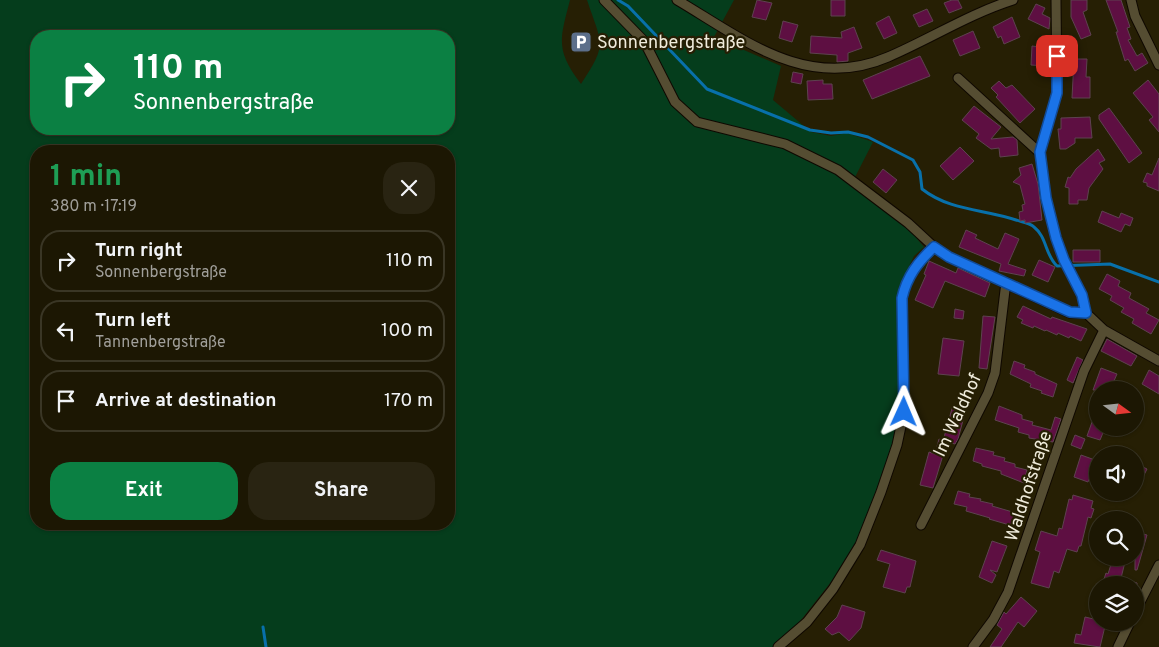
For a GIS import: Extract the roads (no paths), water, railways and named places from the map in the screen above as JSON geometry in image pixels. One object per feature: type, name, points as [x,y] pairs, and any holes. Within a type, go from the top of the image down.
[{"type":"street","points":[[604,0],[644,41],[675,102],[697,122],[785,144],[838,170],[908,223],[934,247],[1070,312],[1086,313]]},
{"type":"street","points":[[677,0],[755,48],[801,66],[834,70],[862,66],[888,57],[985,10],[1013,0]]},
{"type":"street","points":[[1056,0],[1057,93],[1040,152],[1046,198],[1064,260],[1082,295],[1086,313],[1104,330],[1159,361]]},
{"type":"street","points":[[1131,0],[1135,16],[1159,65]]},
{"type":"street","points":[[958,78],[1040,152]]},
{"type":"street","points":[[778,647],[807,622],[833,588],[860,545],[881,492],[897,445],[904,412],[904,292],[917,262],[934,247]]},
{"type":"street","name":"Im Waldhof","points":[[921,525],[988,393],[995,373],[1006,282]]},
{"type":"street","name":"Waldhofstraße","points":[[973,647],[993,620],[1008,592],[1084,371],[1104,330]]},
{"type":"street","points":[[1144,594],[1159,565]]},
{"type":"street","points":[[1118,647],[1126,631]]},
{"type":"waterway","points":[[618,0],[628,6],[707,89],[810,130],[831,133],[848,132],[868,137],[913,160],[920,172],[922,189],[944,202],[1004,216],[1032,226],[1038,231],[1050,257],[1057,266],[1110,264],[1159,282]]},
{"type":"waterway","points":[[263,627],[266,647]]},
{"type":"place","name":"Sonnenbergstraße","points":[[581,42]]}]
